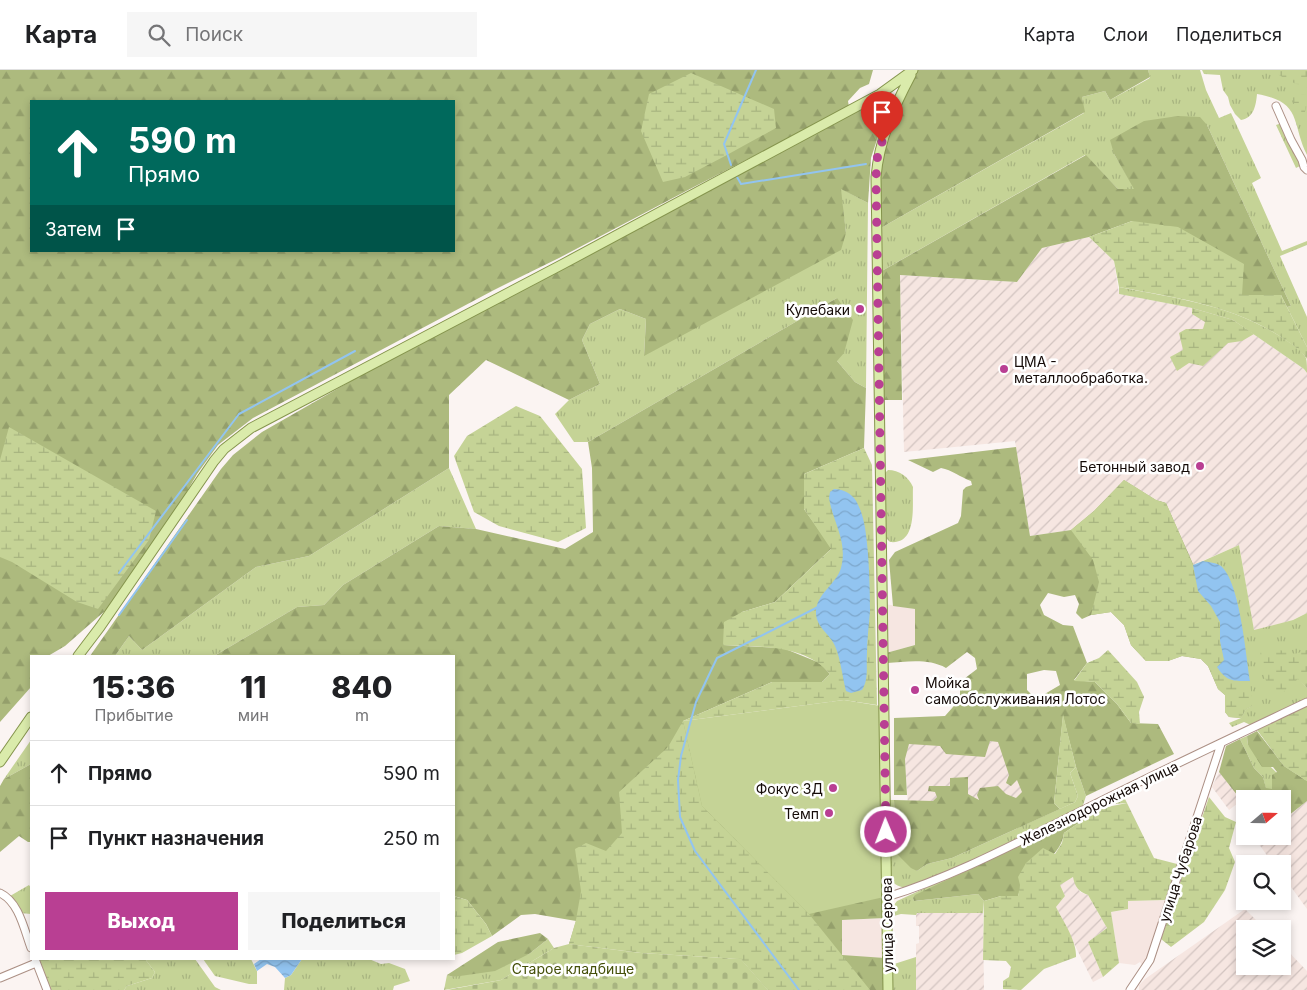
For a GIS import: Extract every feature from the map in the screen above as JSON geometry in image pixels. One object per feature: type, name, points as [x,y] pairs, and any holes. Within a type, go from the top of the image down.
[{"type":"main road","points":[[79,655],[214,461],[224,449],[251,428],[880,94],[913,71]]},
{"type":"main road","name":"улица Серова","points":[[888,990],[876,178],[877,159],[882,142],[895,106],[913,71]]},
{"type":"main road","points":[[880,94],[888,93],[894,97],[895,106]]},
{"type":"main road","points":[[0,762],[30,718]]},
{"type":"street","points":[[1276,106],[1307,170]]},
{"type":"street","name":"Железнодорожная улица","points":[[887,897],[908,891],[1010,847],[1131,786],[1307,702]]},
{"type":"street","name":"улица Чубарова","points":[[1130,990],[1150,960],[1221,744]]},
{"type":"street","points":[[0,893],[9,898],[19,914],[30,945]]},
{"type":"street","points":[[0,978],[36,961],[47,990]]},
{"type":"shaded area","points":[[1089,237],[1114,261],[1119,294],[1192,308],[1233,320],[1304,369],[1307,373],[1307,613],[1293,620],[1254,631],[1239,545],[1193,565],[1166,503],[1156,500],[1124,480],[1094,511],[1071,530],[1030,536],[1015,441],[904,452],[900,275],[1017,282],[1042,248]]},
{"type":"shaded area","points":[[885,604],[915,609],[915,645],[886,653]]},
{"type":"shaded area","points":[[1032,710],[1042,810],[911,851],[903,730]]},
{"type":"shaded area","points":[[1219,772],[1236,793],[1236,805],[1229,810],[1212,787]]},
{"type":"shaded area","points":[[1307,801],[1307,909],[1291,887],[1291,855],[1267,855],[1260,845],[1291,845],[1291,814]]},
{"type":"shaded area","points":[[1073,877],[1080,892],[1088,895],[1107,928],[1088,942],[1103,977],[1093,982],[1056,907],[1065,896],[1059,885]]},
{"type":"shaded area","points":[[1170,900],[1144,968],[1140,962],[1135,965],[1119,963],[1111,912],[1128,909],[1127,901]]},
{"type":"shaded area","points":[[1246,910],[1256,920],[1236,920],[1236,975],[1291,975],[1291,954],[1307,971],[1307,990],[1139,990],[1139,985]]},
{"type":"shaded area","points":[[916,913],[983,913],[984,990],[916,990],[916,944],[919,943],[919,926],[916,926]]},
{"type":"shaded area","points":[[885,918],[885,958],[842,956],[842,920]]},
{"type":"green space","points":[[0,70],[873,70],[869,84],[860,88],[848,101],[849,107],[494,290],[253,418],[218,445],[197,474],[173,516],[106,610],[65,646],[50,655],[30,655],[30,688],[0,722]]},
{"type":"green space","points":[[917,70],[1148,70],[1150,77],[1110,100],[1105,91],[1082,97],[1085,112],[879,229],[880,159],[907,82]]},
{"type":"green space","points":[[1148,70],[1200,70],[1206,90],[1219,118],[1231,113],[1261,178],[1252,183],[1282,251],[1307,241],[1307,245],[1280,256],[1307,317],[1307,347],[1287,307],[1291,306],[1207,125],[1114,154],[1135,189],[1118,189],[1085,155],[880,272],[879,229],[1084,113],[1082,97],[1105,91],[1110,100],[1150,78]]},
{"type":"green space","points":[[1202,70],[1307,70],[1307,155],[1293,116],[1289,108],[1282,102],[1257,94],[1252,114],[1241,120],[1235,114],[1223,90],[1220,75],[1204,74]]},
{"type":"green space","points":[[1269,70],[1307,70],[1307,85],[1296,84]]},
{"type":"green space","points":[[691,73],[774,109],[776,128],[685,177],[663,182],[641,131],[649,94]]},
{"type":"green space","points":[[1288,94],[1307,95],[1306,109],[1303,117],[1301,118],[1297,107]]},
{"type":"green space","points":[[874,100],[886,112],[871,158],[868,203],[841,189],[846,233],[841,250],[644,356],[646,319],[620,309],[590,324],[582,340],[600,384],[569,400],[486,360],[449,395],[449,468],[309,556],[256,567],[142,650],[129,636],[116,655],[91,655],[221,469],[233,455],[262,432],[475,310]]},
{"type":"green space","points":[[1178,116],[1200,117],[1207,125],[1291,306],[1287,307],[1281,295],[1241,295],[1132,221],[1089,237],[1042,248],[1017,282],[900,275],[902,400],[882,400],[880,272],[1086,155],[1118,189],[1134,189],[1114,154],[1110,140],[1144,121]]},
{"type":"green space","points":[[1282,123],[1302,165],[1296,168],[1276,125]]},
{"type":"green space","points":[[840,188],[868,203],[866,388],[855,382],[837,361],[837,298],[588,442],[574,442],[555,414],[569,400],[600,384],[582,340],[590,324],[620,309],[646,319],[644,355],[846,233]]},
{"type":"green space","points":[[1132,221],[1178,227],[1244,264],[1242,295],[1281,295],[1307,347],[1307,359],[1299,350],[1284,339],[1265,327],[1245,318],[1204,304],[1119,287],[1114,261],[1089,237]]},
{"type":"green space","points":[[1119,287],[1206,305],[1226,311],[1266,328],[1300,350],[1306,358],[1307,373],[1304,369],[1233,320],[1192,308],[1119,294]]},
{"type":"green space","points":[[837,298],[853,320],[844,353],[837,361],[855,382],[866,388],[864,448],[804,474],[804,509],[832,548],[775,602],[742,612],[723,645],[783,648],[820,663],[830,674],[822,682],[772,682],[683,721],[884,897],[885,918],[842,920],[842,955],[885,958],[885,990],[768,990],[741,959],[569,944],[576,921],[535,914],[521,915],[492,936],[486,924],[467,900],[455,896],[455,655],[216,655],[297,607],[324,605],[343,585],[439,526],[476,529],[565,549],[593,532],[592,468],[588,442]]},
{"type":"green space","points":[[1192,308],[1233,320],[1254,334],[1242,341],[1228,343],[1203,366],[1189,363],[1177,371],[1170,357],[1183,350],[1179,333],[1186,329],[1203,329],[1205,322],[1192,314]]},
{"type":"green space","points":[[516,406],[540,416],[582,469],[586,528],[558,542],[499,526],[474,512],[454,456],[467,436]]},
{"type":"green space","points":[[9,427],[156,511],[149,540],[98,609],[77,602],[12,562],[0,557],[0,460]]},
{"type":"green space","points":[[1016,447],[1030,536],[1071,530],[1094,511],[1124,480],[1156,500],[1166,503],[1252,697],[1252,706],[1246,709],[1241,718],[1229,717],[1225,712],[1225,695],[1218,689],[1208,666],[1201,659],[1182,656],[1168,661],[1146,661],[1131,645],[1124,625],[1111,612],[1091,615],[1082,619],[1076,613],[1079,604],[1075,595],[1064,597],[1048,593],[1040,605],[1044,615],[1063,625],[1073,626],[1087,663],[1074,680],[1095,682],[1117,704],[1131,723],[1158,724],[1174,754],[1086,796],[1076,767],[1063,716],[1054,803],[1060,809],[952,858],[927,864],[917,871],[911,868],[896,853],[894,800],[933,801],[937,797],[935,792],[928,791],[929,786],[950,786],[950,778],[968,777],[968,794],[979,800],[977,795],[980,788],[998,786],[1006,794],[1016,798],[1022,792],[1017,780],[1011,786],[1006,783],[1009,775],[998,742],[990,741],[985,757],[946,754],[940,746],[909,744],[905,759],[907,795],[894,795],[894,718],[945,716],[960,699],[960,682],[977,669],[975,658],[967,652],[946,668],[924,662],[887,663],[886,653],[915,645],[915,609],[893,606],[889,560],[895,552],[958,523],[961,516],[963,490],[972,485],[971,481],[949,470],[941,468],[933,472],[908,460]],"holes":[[[1044,670],[1056,671],[1060,685],[1043,695],[1031,694],[1027,690],[1027,674]]]},
{"type":"green space","points":[[864,448],[872,465],[877,705],[844,700],[683,721],[772,682],[822,682],[830,674],[820,664],[794,652],[766,647],[723,645],[724,622],[742,612],[775,602],[831,549],[804,509],[804,474]]},
{"type":"green space","points":[[449,468],[476,529],[439,526],[343,585],[324,605],[297,607],[216,655],[116,655],[129,636],[142,650],[256,567],[309,556]]},
{"type":"green space","points":[[888,470],[896,471],[903,475],[913,487],[913,513],[909,531],[899,541],[890,542],[885,537],[884,474]]},
{"type":"green space","points":[[1124,480],[1156,500],[1166,503],[1193,565],[1203,561],[1221,565],[1228,576],[1236,597],[1252,697],[1252,706],[1246,709],[1241,718],[1229,717],[1225,712],[1225,695],[1218,689],[1208,666],[1201,659],[1182,656],[1168,661],[1146,661],[1131,645],[1124,625],[1111,612],[1091,615],[1099,582],[1093,560],[1071,530],[1094,511]]},
{"type":"green space","points":[[1239,545],[1254,630],[1293,620],[1307,613],[1307,666],[1299,679],[1307,688],[1307,781],[1284,766],[1255,727],[1244,722],[1232,727],[1229,723],[1241,718],[1246,709],[1252,706],[1236,597],[1203,561]]},
{"type":"green space","points":[[1260,645],[1295,654],[1307,650],[1307,688],[1298,679],[1280,695],[1266,681],[1261,663]]},
{"type":"green space","points":[[1108,650],[1137,682],[1144,697],[1139,712],[1140,724],[1131,723],[1117,704],[1095,682],[1074,681],[1087,663],[1099,658]]},
{"type":"green space","points":[[844,700],[881,706],[884,897],[809,914],[702,806],[683,721]]},
{"type":"green space","points":[[1307,702],[1307,781],[1284,766],[1255,727]]},
{"type":"green space","points":[[1063,714],[1076,767],[1070,773],[1078,796],[1075,802],[1060,809],[1054,803]]},
{"type":"green space","points":[[683,721],[702,806],[809,914],[870,990],[768,990],[741,959],[641,953],[569,944],[576,920],[581,891],[575,849],[586,843],[606,851],[622,833],[619,792],[668,747]]},
{"type":"green space","points":[[1257,731],[1284,766],[1307,781],[1307,801],[1291,814],[1291,790],[1236,790],[1236,794],[1219,772],[1226,746],[1240,739],[1254,768],[1263,777],[1266,788],[1272,789],[1272,775],[1277,772],[1273,767],[1262,767],[1248,745],[1247,736]]},
{"type":"green space","points":[[1247,736],[1248,745],[1277,773],[1272,789],[1266,789],[1263,777],[1254,768],[1240,739]]},
{"type":"green space","points":[[30,741],[30,765],[4,779]]},
{"type":"green space","points":[[30,765],[30,842],[19,836],[0,852],[0,786],[4,779]]},
{"type":"green space","points":[[1076,767],[1086,796],[1082,808],[1009,845],[909,888],[898,886],[893,882],[890,877],[888,800],[894,800],[896,853],[917,871],[927,864],[952,858],[1075,802],[1078,796],[1070,773]]},
{"type":"green space","points":[[1123,795],[1127,803],[1114,804],[1107,807],[1103,805],[913,898],[914,901],[978,894],[984,901],[983,913],[917,913],[916,915],[901,914],[890,917],[890,910],[897,901]]},
{"type":"green space","points":[[1209,797],[1225,817],[1236,822],[1229,848],[1235,862],[1225,890],[1204,922],[1171,947],[1161,939]]},
{"type":"green space","points":[[1127,803],[1154,858],[1177,864],[1166,900],[1128,901],[1128,909],[1111,912],[1119,963],[1103,977],[1088,942],[1107,928],[1088,895],[1076,886],[1073,877],[1060,885],[1065,896],[1056,907],[1072,938],[1076,957],[1044,969],[1021,990],[1003,989],[1003,981],[1009,977],[1011,967],[1006,961],[983,960],[984,901],[1001,896],[1018,896],[1020,885],[1018,877],[1026,863],[1043,848],[1055,854],[1062,843],[1064,833],[1083,820],[1088,813],[1103,805],[1107,807]]},
{"type":"green space","points":[[1088,813],[1083,820],[1064,833],[1056,851],[1028,879],[1018,896],[1001,896],[984,901],[978,894],[914,901],[915,895]]},
{"type":"green space","points":[[29,885],[30,914],[20,913],[10,896]]},
{"type":"green space","points":[[455,896],[467,900],[486,924],[492,936],[462,953],[455,955]]},
{"type":"green space","points":[[540,933],[548,939],[529,954],[495,971],[453,977],[447,975],[498,942]]},
{"type":"green space","points":[[548,939],[554,948],[501,980],[444,990],[447,975],[453,977],[529,954]]},
{"type":"green space","name":"Старое кладбище","points":[[569,944],[641,953],[741,959],[768,990],[447,990],[501,980],[554,948]]},
{"type":"green space","points":[[916,957],[916,990],[891,990],[891,965]]},
{"type":"green space","points":[[37,960],[146,960],[155,972],[152,978],[127,986],[124,990],[49,990]]},
{"type":"green space","points":[[146,960],[196,960],[215,987],[221,990],[124,990],[127,986],[152,978],[155,972]]},
{"type":"green space","points":[[204,960],[252,960],[257,971],[257,984],[249,984],[215,976]]},
{"type":"green space","points":[[301,960],[371,960],[381,964],[389,963],[405,969],[410,981],[394,986],[393,990],[284,990],[285,978],[291,975]]},
{"type":"water","points":[[834,489],[842,490],[852,496],[861,511],[868,553],[870,611],[866,677],[862,690],[851,693],[846,691],[835,646],[821,627],[816,614],[819,601],[835,580],[841,568],[843,558],[843,549],[829,498],[830,492]]},
{"type":"water","points":[[1203,561],[1221,566],[1228,575],[1233,587],[1241,620],[1250,681],[1231,680],[1224,676],[1217,667],[1224,660],[1220,641],[1220,622],[1211,606],[1198,591],[1193,565]]},
{"type":"water","points":[[260,960],[301,960],[291,975],[285,978],[275,967],[267,964],[257,971],[254,964]]},
{"type":"waterway","points":[[731,165],[724,144],[756,70]]},
{"type":"waterway","points":[[737,177],[741,184],[866,164]]},
{"type":"waterway","points":[[119,573],[239,414],[355,351]]},
{"type":"waterway","points":[[119,615],[187,520]]},
{"type":"waterway","points":[[799,990],[695,851],[680,817],[678,780],[681,756],[696,702],[717,658],[818,607]]},
{"type":"place","name":"Кулебаки","points":[[860,309]]},
{"type":"place","name":"ЦМА - металлообработка.","points":[[1004,369]]},
{"type":"place","name":"Бетонный завод","points":[[1200,466]]},
{"type":"place","name":"Мойка самообслуживания Лотос","points":[[915,690]]},
{"type":"place","name":"Фокус 3Д","points":[[833,788]]},
{"type":"place","name":"Темп","points":[[829,813]]},
{"type":"route","points":[[882,142],[877,159],[876,178],[886,832]]}]
